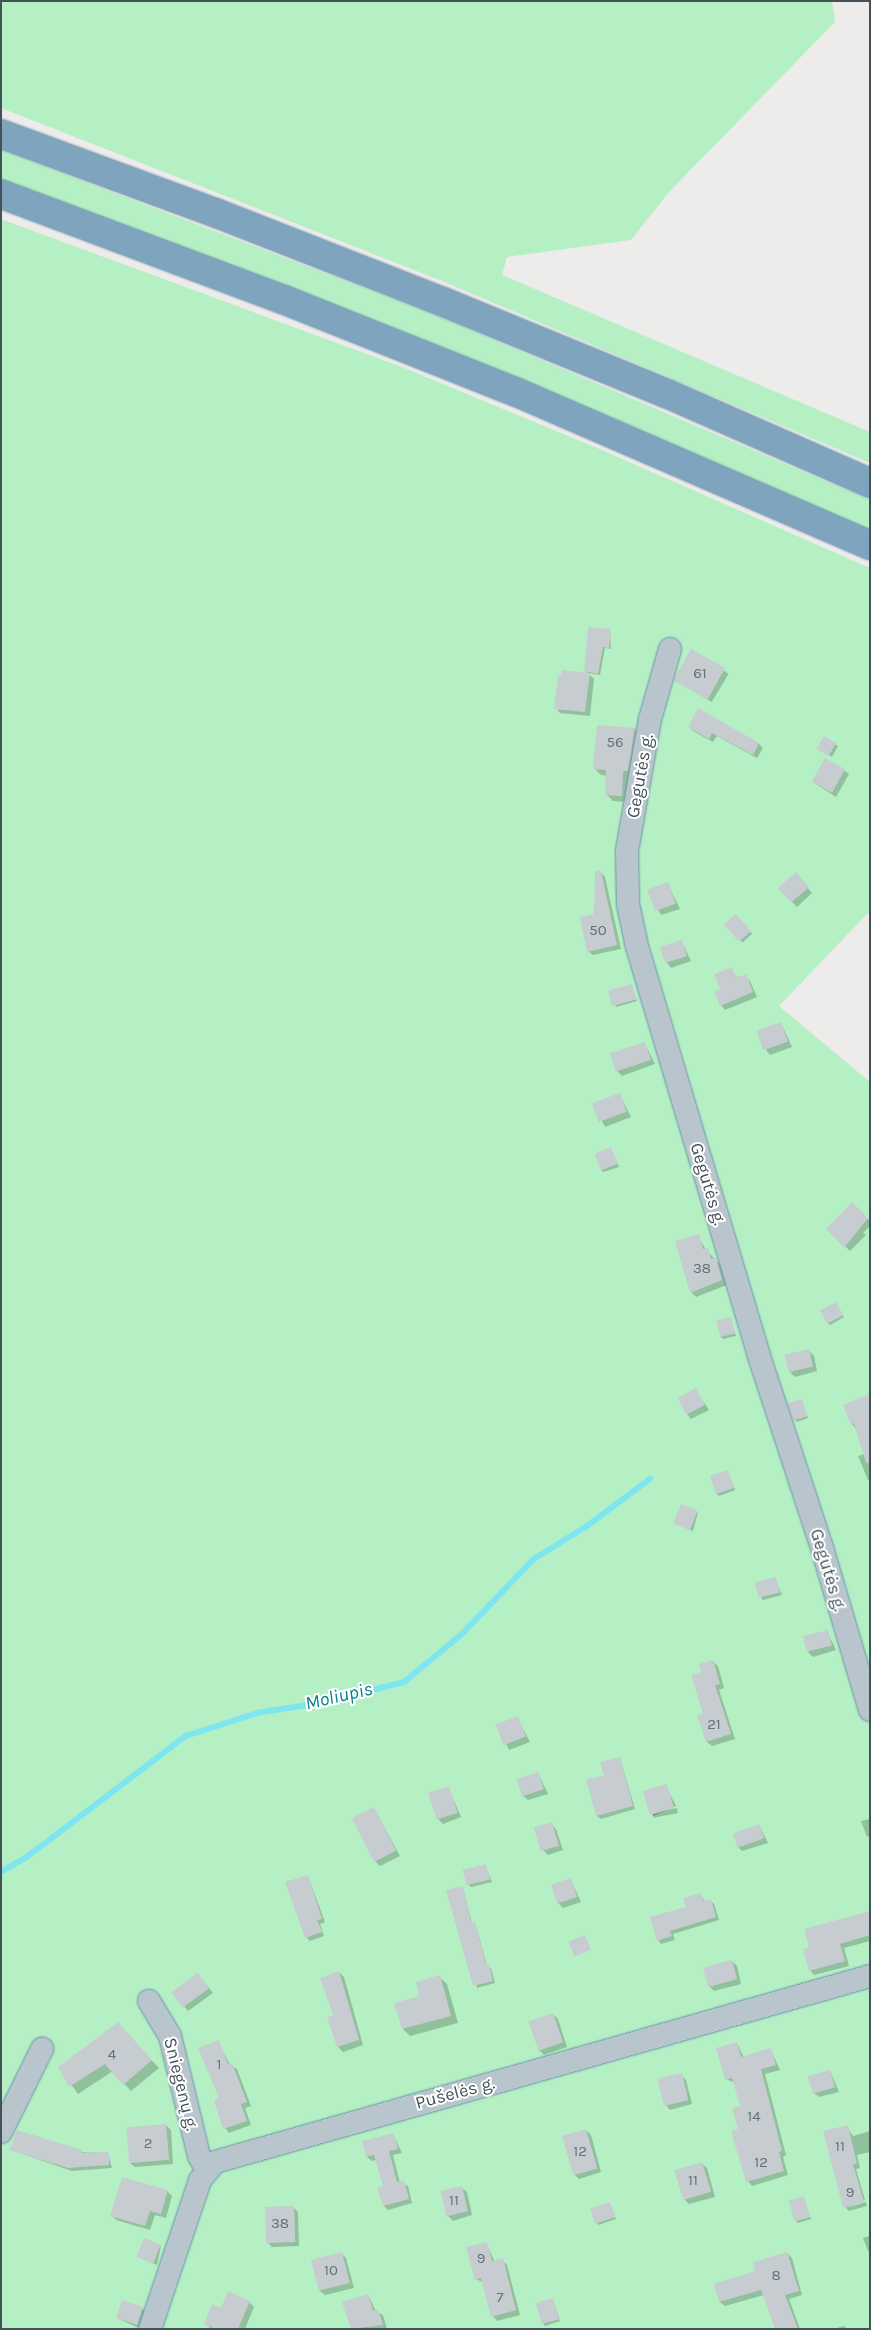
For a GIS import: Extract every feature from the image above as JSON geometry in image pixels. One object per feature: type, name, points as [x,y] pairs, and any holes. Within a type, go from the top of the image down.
[{"type":"highway","points":[[1,134],[216,212],[441,300],[668,394],[870,483]]},
{"type":"highway","points":[[1,194],[273,296],[516,392],[870,545]]},
{"type":"street","name":"Gegutės g.","points":[[670,649],[650,719],[627,851],[628,904],[636,943],[756,1344],[822,1548],[870,1710]]},
{"type":"street","name":"Pušelės g.","points":[[207,2170],[215,2162],[242,2152],[870,1976]]},
{"type":"street","name":"Sniegenų g.","points":[[150,2001],[170,2036],[198,2156],[207,2170]]},
{"type":"street","points":[[1,2132],[42,2049]]},
{"type":"street","points":[[150,2329],[193,2197],[207,2170]]},
{"type":"green space","points":[[1,1],[832,1],[835,22],[669,192],[631,240],[507,257],[502,275],[870,432],[870,463],[442,281],[1,108]]},
{"type":"green space","points":[[1,150],[438,316],[870,500],[870,532],[523,382],[1,182]]},
{"type":"green space","points":[[1,219],[402,367],[602,450],[870,568],[870,911],[779,1006],[870,1082],[870,2329],[1,2329]]},
{"type":"building","points":[[588,627],[611,629],[609,648],[603,647],[598,674],[584,671]]},
{"type":"building","points":[[691,649],[725,668],[708,699],[674,680]]},
{"type":"building","points":[[562,670],[590,673],[585,712],[554,709],[558,675],[561,675]]},
{"type":"building","points":[[698,708],[759,743],[753,755],[712,733],[709,739],[688,727]]},
{"type":"building","points":[[597,725],[635,728],[628,771],[623,771],[622,796],[605,795],[606,770],[593,769]]},
{"type":"building","points":[[824,736],[836,743],[829,756],[816,749]]},
{"type":"building","points":[[825,758],[845,769],[832,793],[812,782]]},
{"type":"building","points":[[595,871],[601,871],[617,945],[587,952],[580,917],[594,914]]},
{"type":"building","points":[[796,872],[809,887],[791,903],[778,888]]},
{"type":"building","points":[[668,882],[676,904],[655,911],[647,890]]},
{"type":"building","points":[[736,914],[751,931],[739,942],[724,924]]},
{"type":"building","points":[[682,940],[687,956],[665,963],[660,947]]},
{"type":"building","points":[[732,967],[736,978],[746,974],[753,992],[720,1006],[714,992],[720,989],[714,974]]},
{"type":"building","points":[[632,984],[636,999],[612,1006],[608,990]]},
{"type":"building","points":[[781,1022],[788,1042],[763,1050],[756,1030]]},
{"type":"building","points":[[645,1042],[651,1060],[616,1072],[610,1053]]},
{"type":"building","points":[[620,1093],[627,1112],[599,1122],[592,1103]]},
{"type":"building","points":[[611,1147],[618,1164],[601,1170],[594,1154]]},
{"type":"building","points":[[852,1202],[868,1218],[844,1248],[826,1229]]},
{"type":"building","points":[[699,1234],[703,1249],[708,1248],[711,1259],[716,1258],[722,1280],[690,1293],[675,1241]]},
{"type":"building","points":[[836,1302],[843,1315],[827,1324],[820,1310]]},
{"type":"building","points":[[731,1317],[735,1334],[720,1337],[716,1320]]},
{"type":"building","points":[[809,1349],[813,1367],[789,1372],[785,1355]]},
{"type":"building","points":[[696,1388],[705,1405],[686,1415],[677,1398]]},
{"type":"building","points":[[870,1394],[870,1462],[866,1463],[854,1423],[851,1425],[843,1405]]},
{"type":"building","points":[[802,1399],[807,1416],[793,1420],[788,1403]]},
{"type":"building","points":[[728,1470],[734,1488],[716,1494],[710,1476]]},
{"type":"building","points":[[681,1504],[698,1511],[690,1530],[673,1523]]},
{"type":"building","points":[[776,1577],[780,1593],[759,1598],[755,1582]]},
{"type":"building","points":[[828,1630],[832,1646],[807,1652],[803,1636]]},
{"type":"building","points":[[713,1660],[720,1684],[715,1685],[731,1734],[706,1742],[697,1715],[703,1714],[691,1675],[701,1672],[699,1664]]},
{"type":"building","points":[[518,1716],[526,1737],[503,1745],[496,1725]]},
{"type":"building","points":[[620,1757],[633,1806],[596,1816],[586,1779],[604,1776],[600,1762]]},
{"type":"building","points":[[538,1772],[544,1789],[522,1797],[516,1779]]},
{"type":"building","points":[[667,1784],[674,1808],[650,1815],[643,1791]]},
{"type":"building","points":[[449,1786],[458,1813],[437,1819],[428,1793]]},
{"type":"building","points":[[374,1807],[396,1851],[374,1862],[352,1818]]},
{"type":"building","points":[[552,1822],[559,1846],[541,1851],[534,1827]]},
{"type":"building","points":[[759,1824],[764,1838],[738,1848],[733,1834]]},
{"type":"building","points":[[486,1864],[490,1880],[467,1885],[463,1870]]},
{"type":"building","points":[[308,1875],[322,1919],[317,1920],[322,1932],[305,1938],[285,1882]]},
{"type":"building","points":[[571,1878],[577,1897],[557,1904],[551,1884]]},
{"type":"building","points":[[463,1886],[471,1923],[475,1922],[486,1965],[489,1964],[493,1981],[473,1986],[446,1890]]},
{"type":"building","points":[[701,1893],[703,1901],[711,1899],[716,1917],[670,1931],[672,1936],[657,1941],[650,1917],[686,1907],[683,1898]]},
{"type":"building","points":[[870,1911],[870,1935],[840,1944],[845,1961],[809,1971],[803,1949],[809,1947],[804,1929]]},
{"type":"building","points":[[585,1935],[591,1950],[574,1957],[568,1942]]},
{"type":"building","points":[[732,1960],[737,1979],[708,1987],[703,1968]]},
{"type":"building","points":[[339,1971],[359,2040],[337,2047],[327,2017],[333,2015],[320,1978]]},
{"type":"building","points":[[198,1973],[209,1988],[182,2008],[171,1992]]},
{"type":"building","points":[[440,1975],[451,2016],[402,2029],[394,2003],[419,1996],[416,1982]]},
{"type":"building","points":[[553,2013],[563,2042],[539,2051],[528,2021]]},
{"type":"building","points":[[118,2022],[152,2060],[123,2085],[105,2064],[69,2087],[58,2067]]},
{"type":"building","points":[[219,2040],[228,2065],[232,2063],[247,2102],[241,2104],[247,2121],[223,2129],[214,2100],[219,2098],[198,2048]]},
{"type":"building","points":[[737,2042],[741,2057],[771,2048],[776,2065],[761,2069],[782,2151],[779,2152],[784,2171],[746,2182],[731,2131],[738,2129],[732,2108],[740,2106],[732,2078],[725,2080],[716,2048]]},
{"type":"building","points":[[830,2070],[835,2087],[813,2094],[808,2076]]},
{"type":"building","points":[[682,2073],[688,2100],[664,2106],[658,2079]]},
{"type":"building","points":[[166,2124],[169,2160],[129,2163],[126,2127]]},
{"type":"building","points":[[848,2125],[857,2164],[853,2164],[864,2202],[843,2208],[823,2131]]},
{"type":"building","points":[[586,2129],[597,2168],[573,2175],[562,2136]]},
{"type":"building","points":[[17,2130],[82,2150],[82,2153],[109,2152],[109,2165],[68,2168],[9,2150]]},
{"type":"building","points":[[394,2133],[398,2149],[389,2151],[397,2182],[404,2180],[409,2199],[383,2206],[377,2188],[383,2186],[374,2155],[366,2157],[362,2141]]},
{"type":"building","points":[[702,2162],[711,2192],[683,2200],[674,2170]]},
{"type":"building","points":[[122,2177],[168,2190],[161,2214],[150,2211],[145,2226],[110,2216]]},
{"type":"building","points":[[462,2186],[468,2211],[446,2216],[441,2191]]},
{"type":"building","points":[[804,2196],[810,2217],[795,2222],[789,2200]]},
{"type":"building","points":[[610,2202],[615,2217],[595,2224],[590,2208]]},
{"type":"building","points":[[294,2206],[295,2242],[266,2243],[265,2207]]},
{"type":"building","points":[[144,2238],[161,2245],[153,2263],[137,2257]]},
{"type":"building","points":[[487,2242],[492,2261],[503,2258],[516,2310],[491,2317],[481,2278],[475,2280],[466,2247]]},
{"type":"building","points":[[342,2252],[350,2283],[319,2291],[311,2260]]},
{"type":"building","points":[[787,2252],[799,2291],[785,2295],[798,2329],[775,2329],[761,2290],[719,2302],[714,2284],[755,2271],[753,2262]]},
{"type":"building","points":[[228,2291],[250,2301],[238,2329],[215,2329],[204,2324],[212,2304],[221,2308]]},
{"type":"building","points":[[368,2294],[373,2311],[378,2309],[383,2325],[351,2329],[342,2302]]},
{"type":"building","points":[[553,2298],[559,2319],[542,2324],[536,2303]]},
{"type":"building","points":[[122,2300],[143,2307],[137,2325],[116,2318]]},
{"type":"waterway","name":"Moliupis","points":[[1,1872],[27,1857],[186,1736],[257,1713],[320,1703],[404,1682],[462,1634],[534,1559],[587,1526],[650,1479]]}]
